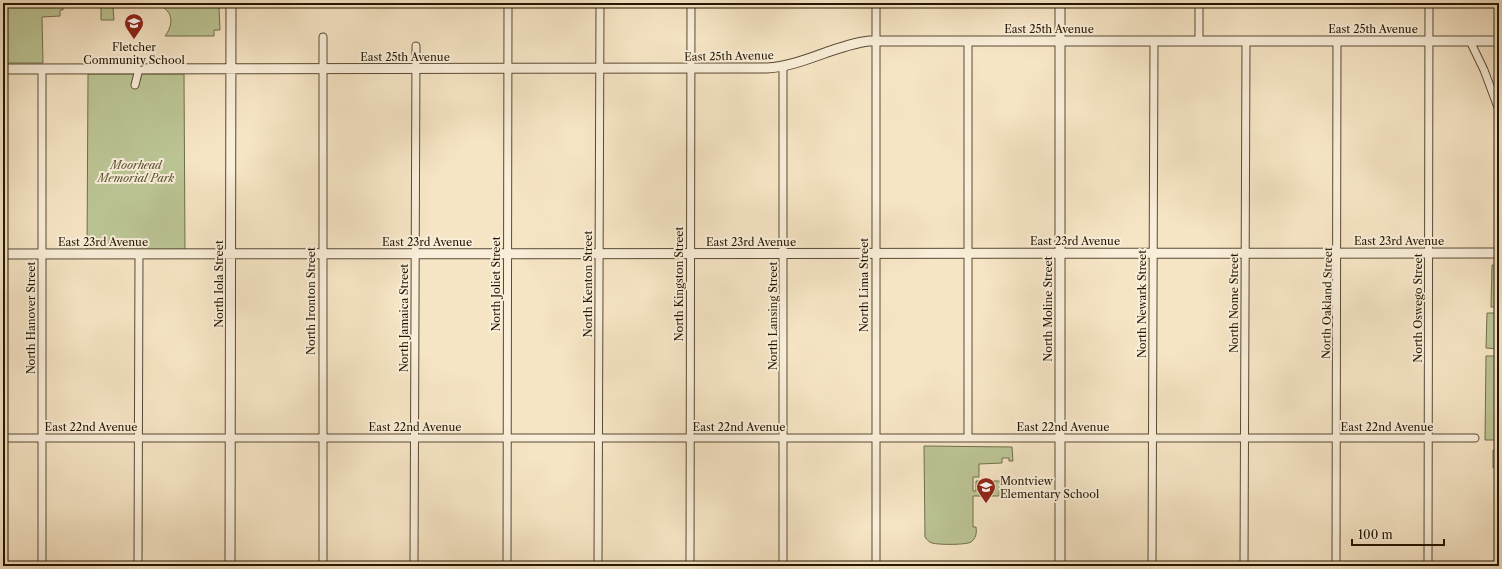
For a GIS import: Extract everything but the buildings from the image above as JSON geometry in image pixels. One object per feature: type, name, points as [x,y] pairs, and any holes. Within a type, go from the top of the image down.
[{"type":"street","name":"North Iola Street","points":[[230,566],[231,3]]},
{"type":"street","name":"North Joliet Street","points":[[507,566],[508,3]]},
{"type":"street","name":"North Kenton Street","points":[[598,566],[600,3]]},
{"type":"street","name":"North Kingston Street","points":[[690,566],[691,3]]},
{"type":"street","name":"North Lima Street","points":[[876,3],[876,566]]},
{"type":"street","name":"North Moline Street","points":[[1060,3],[1060,566]]},
{"type":"street","points":[[1198,41],[1199,3]]},
{"type":"street","name":"North Oswego Street","points":[[1428,566],[1429,3]]},
{"type":"street","name":"North Ironton Street","points":[[322,566],[323,37]]},
{"type":"street","name":"East 25th Avenue","points":[[3,69],[767,68],[783,66],[840,47],[876,41],[1499,42]]},
{"type":"street","points":[[968,41],[968,438]]},
{"type":"street","name":"North Newark Street","points":[[1152,566],[1154,41]]},
{"type":"street","name":"North Nome Street","points":[[1244,566],[1246,41]]},
{"type":"street","name":"North Oakland Street","points":[[1336,566],[1338,41]]},
{"type":"street","points":[[1470,41],[1484,70],[1499,110]]},
{"type":"street","name":"North Jamaica Street","points":[[414,566],[416,46]]},
{"type":"street","name":"North Lansing Street","points":[[783,66],[783,566]]},
{"type":"street","name":"North Hanover Street","points":[[42,69],[42,566]]},
{"type":"street","points":[[136,85],[139,69]]},
{"type":"street","name":"East 23rd Avenue","points":[[3,254],[1499,254]]},
{"type":"street","points":[[138,566],[139,254]]},
{"type":"street","name":"East 22nd Avenue","points":[[3,438],[1475,438]]},
{"type":"green space","points":[[3,3],[63,3],[63,10],[60,10],[60,16],[42,17],[43,63],[3,63]]},
{"type":"green space","points":[[164,3],[217,3],[219,8],[220,30],[214,30],[214,36],[165,36],[169,29],[171,18],[164,8]]},
{"type":"green space","points":[[101,7],[113,7],[114,20],[101,20]]},
{"type":"green space","name":"Moorhead Memorial Park","points":[[88,74],[184,74],[185,254],[87,254]]},
{"type":"green space","points":[[1492,265],[1499,266],[1499,307],[1491,307]]},
{"type":"green space","points":[[1487,313],[1499,313],[1499,349],[1486,348]]},
{"type":"green space","points":[[1486,356],[1499,356],[1499,440],[1485,440]]},
{"type":"green space","points":[[924,446],[1012,447],[1013,461],[1009,461],[1009,458],[1002,458],[1002,463],[979,464],[979,477],[973,477],[973,491],[976,491],[976,481],[1000,481],[999,496],[973,496],[973,527],[976,527],[976,531],[975,537],[971,542],[958,544],[935,544],[927,540],[925,537]]},
{"type":"green space","points":[[1493,450],[1499,450],[1499,468],[1493,468]]},
{"type":"place","name":"Fletcher Community School","points":[[134,40]]},
{"type":"place","name":"Montview Elementary School","points":[[986,504]]}]
